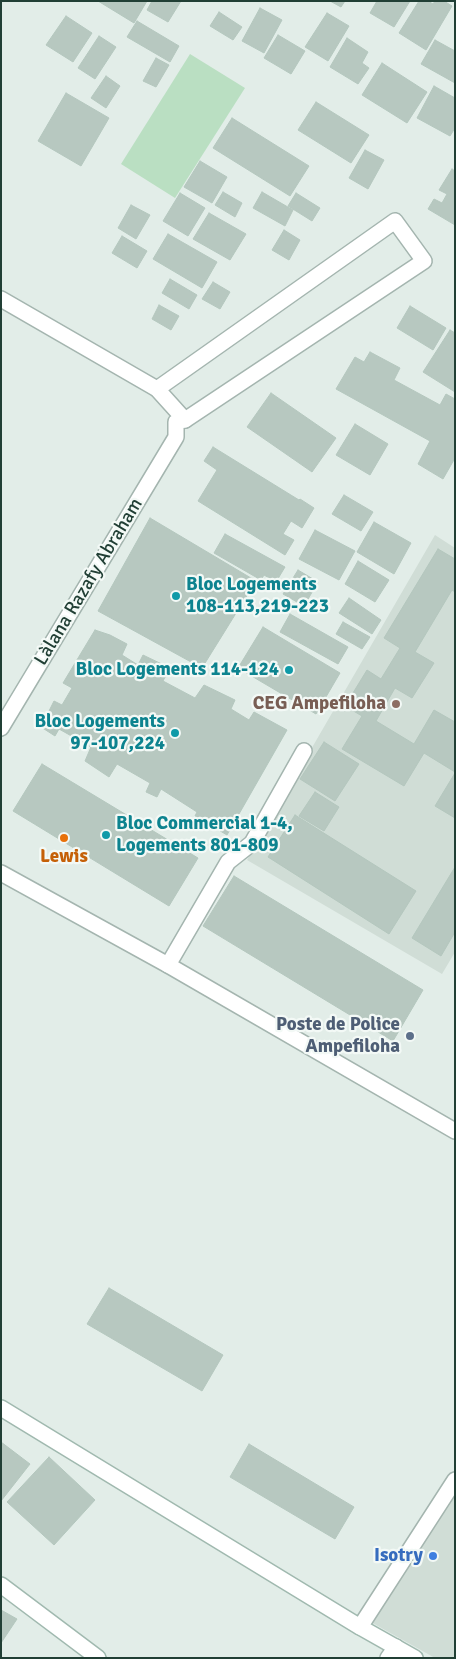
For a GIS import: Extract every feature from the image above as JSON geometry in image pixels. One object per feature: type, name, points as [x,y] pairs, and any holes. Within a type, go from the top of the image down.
[{"type":"street","points":[[1,299],[157,389],[185,420],[424,260],[395,221],[157,389]]},
{"type":"street","name":"Làlana Razafy Abraham","points":[[1,728],[176,437],[176,422],[185,420]]},
{"type":"street","points":[[168,965],[228,862],[252,843],[304,751]]},
{"type":"street","points":[[1,873],[168,965],[455,1131]]},
{"type":"street","points":[[1,1408],[360,1627],[392,1652],[415,1658]]},
{"type":"street","points":[[360,1627],[455,1480]]},
{"type":"street","points":[[1,1585],[98,1658]]},
{"type":"shaded area","name":"CEG Ampefiloha","points":[[435,535],[455,548],[455,952],[442,974],[247,860]]},
{"type":"shaded area","name":"Isotry","points":[[455,1492],[455,1658],[435,1658],[369,1621]]},
{"type":"green space","points":[[190,54],[245,88],[175,198],[121,164]]},
{"type":"building","points":[[98,1],[147,1],[134,23]]},
{"type":"building","points":[[152,1],[181,1],[168,22],[147,10]]},
{"type":"building","points":[[330,1],[345,1],[341,7]]},
{"type":"building","points":[[377,1],[410,1],[394,27],[370,13]]},
{"type":"building","points":[[419,1],[428,1],[433,4],[435,1],[444,1],[452,6],[426,50],[399,33]]},
{"type":"building","points":[[260,8],[282,20],[264,53],[242,41]]},
{"type":"building","points":[[219,12],[242,27],[233,40],[210,26]]},
{"type":"building","points":[[327,13],[349,26],[328,61],[305,47]]},
{"type":"building","points":[[66,16],[92,33],[73,62],[46,45]]},
{"type":"building","points":[[137,21],[179,46],[170,62],[127,37]]},
{"type":"building","points":[[278,35],[305,51],[291,74],[264,58]]},
{"type":"building","points":[[99,36],[116,47],[95,79],[78,68]]},
{"type":"building","points":[[347,38],[368,52],[362,63],[369,68],[358,84],[330,67]]},
{"type":"building","points":[[435,40],[455,51],[455,83],[421,64]]},
{"type":"building","points":[[156,58],[169,65],[156,87],[143,81]]},
{"type":"building","points":[[382,63],[427,92],[407,123],[362,95]]},
{"type":"building","points":[[106,76],[120,86],[106,108],[91,98]]},
{"type":"building","points":[[434,86],[455,98],[455,128],[450,136],[417,118]]},
{"type":"building","points":[[66,93],[109,118],[81,166],[38,141]]},
{"type":"building","points":[[316,102],[369,135],[351,163],[298,130]]},
{"type":"building","points":[[232,118],[309,166],[290,196],[213,148]]},
{"type":"building","points":[[365,150],[384,160],[368,189],[349,178]]},
{"type":"building","points":[[200,161],[227,177],[212,203],[184,187]]},
{"type":"building","points":[[452,169],[455,171],[455,225],[428,209],[434,199],[442,203],[447,194],[439,190]]},
{"type":"building","points":[[223,192],[242,203],[235,217],[215,205]]},
{"type":"building","points":[[262,192],[293,210],[285,226],[253,208]]},
{"type":"building","points":[[180,193],[205,208],[188,236],[163,221]]},
{"type":"building","points":[[296,193],[320,208],[312,221],[288,206]]},
{"type":"building","points":[[131,205],[150,215],[136,239],[118,228]]},
{"type":"building","points":[[209,213],[246,234],[230,260],[193,239]]},
{"type":"building","points":[[284,230],[300,240],[289,260],[272,250]]},
{"type":"building","points":[[168,234],[217,262],[202,288],[153,259]]},
{"type":"building","points":[[122,236],[147,251],[137,268],[112,253]]},
{"type":"building","points":[[170,279],[197,295],[189,309],[162,293]]},
{"type":"building","points":[[213,282],[230,292],[220,309],[202,299]]},
{"type":"building","points":[[159,305],[179,316],[171,330],[152,319]]},
{"type":"building","points":[[410,306],[446,328],[433,350],[397,328]]},
{"type":"building","points":[[450,330],[455,333],[455,392],[423,372]]},
{"type":"building","points":[[370,352],[400,368],[394,380],[440,405],[446,394],[455,399],[455,458],[443,479],[418,464],[430,441],[336,389],[355,357],[364,362]]},
{"type":"building","points":[[271,393],[336,438],[312,472],[247,427]]},
{"type":"building","points":[[355,424],[388,444],[370,475],[336,455]]},
{"type":"building","points":[[213,447],[314,508],[302,528],[291,521],[283,534],[294,540],[285,555],[198,501],[217,470],[204,461]]},
{"type":"building","points":[[344,495],[373,512],[361,531],[332,514]]},
{"type":"building","name":"Bloc Logements 108-113,219-223","points":[[150,518],[256,581],[202,668],[98,611]]},
{"type":"building","points":[[374,522],[411,543],[394,574],[357,552]]},
{"type":"building","points":[[315,530],[355,551],[339,580],[299,559]]},
{"type":"building","points":[[225,534],[285,567],[276,582],[264,575],[261,580],[214,553]]},
{"type":"building","points":[[438,549],[455,559],[455,592],[452,590],[415,652],[434,663],[412,698],[395,688],[376,721],[414,744],[434,710],[455,722],[455,772],[424,753],[404,786],[342,749],[362,716],[345,706],[367,670],[381,679],[400,648],[384,638]]},
{"type":"building","points":[[358,561],[389,580],[375,602],[345,584]]},
{"type":"building","points":[[298,570],[318,582],[304,606],[283,594]]},
{"type":"building","points":[[349,598],[381,620],[372,634],[339,613]]},
{"type":"building","points":[[290,614],[348,647],[338,664],[280,632]]},
{"type":"building","points":[[343,622],[370,637],[362,649],[336,634]]},
{"type":"building","name":"Bloc Logements 114-124","points":[[263,627],[340,673],[316,714],[238,668]]},
{"type":"building","name":"Bloc Logements 97-107,224","points":[[95,630],[127,644],[122,655],[138,665],[143,655],[170,668],[163,681],[195,698],[204,685],[235,700],[231,709],[249,720],[254,712],[287,730],[227,835],[195,816],[197,812],[161,789],[157,797],[146,792],[150,783],[117,764],[109,777],[85,761],[91,747],[59,729],[55,736],[41,727],[54,701],[62,705],[72,688],[63,683]]},
{"type":"building","points":[[324,742],[359,764],[335,801],[300,779]]},
{"type":"building","name":"Bloc Commercial 1-4, Logements 801-809","points":[[42,764],[198,858],[169,906],[13,811]]},
{"type":"building","points":[[455,773],[455,818],[435,806]]},
{"type":"building","points":[[315,792],[339,807],[324,831],[299,816]]},
{"type":"building","points":[[295,815],[416,891],[389,934],[268,857]]},
{"type":"building","points":[[455,867],[455,932],[441,956],[412,938]]},
{"type":"building","points":[[234,876],[423,990],[393,1041],[203,926]]},
{"type":"building","points":[[109,1288],[223,1355],[202,1391],[87,1324]]},
{"type":"building","points":[[1,1442],[30,1464],[1,1501]]},
{"type":"building","points":[[249,1444],[354,1507],[335,1539],[230,1477]]},
{"type":"building","points":[[49,1457],[95,1500],[54,1545],[7,1502]]},
{"type":"building","points":[[1,1610],[17,1619],[1,1643]]},
{"type":"place","name":"Bloc Logements 108-113,219-223","points":[[176,596]]},
{"type":"place","name":"Bloc Logements 114-124","points":[[289,670]]},
{"type":"place","name":"CEG Ampefiloha","points":[[396,704]]},
{"type":"place","name":"Bloc Logements 97-107,224","points":[[175,733]]},
{"type":"place","name":"Bloc Commercial 1-4, Logements 801-809","points":[[106,835]]},
{"type":"place","name":"Lewis","points":[[64,838]]},
{"type":"place","name":"Poste de Police Ampefiloha","points":[[410,1036]]},
{"type":"place","name":"Isotry","points":[[433,1556]]}]
